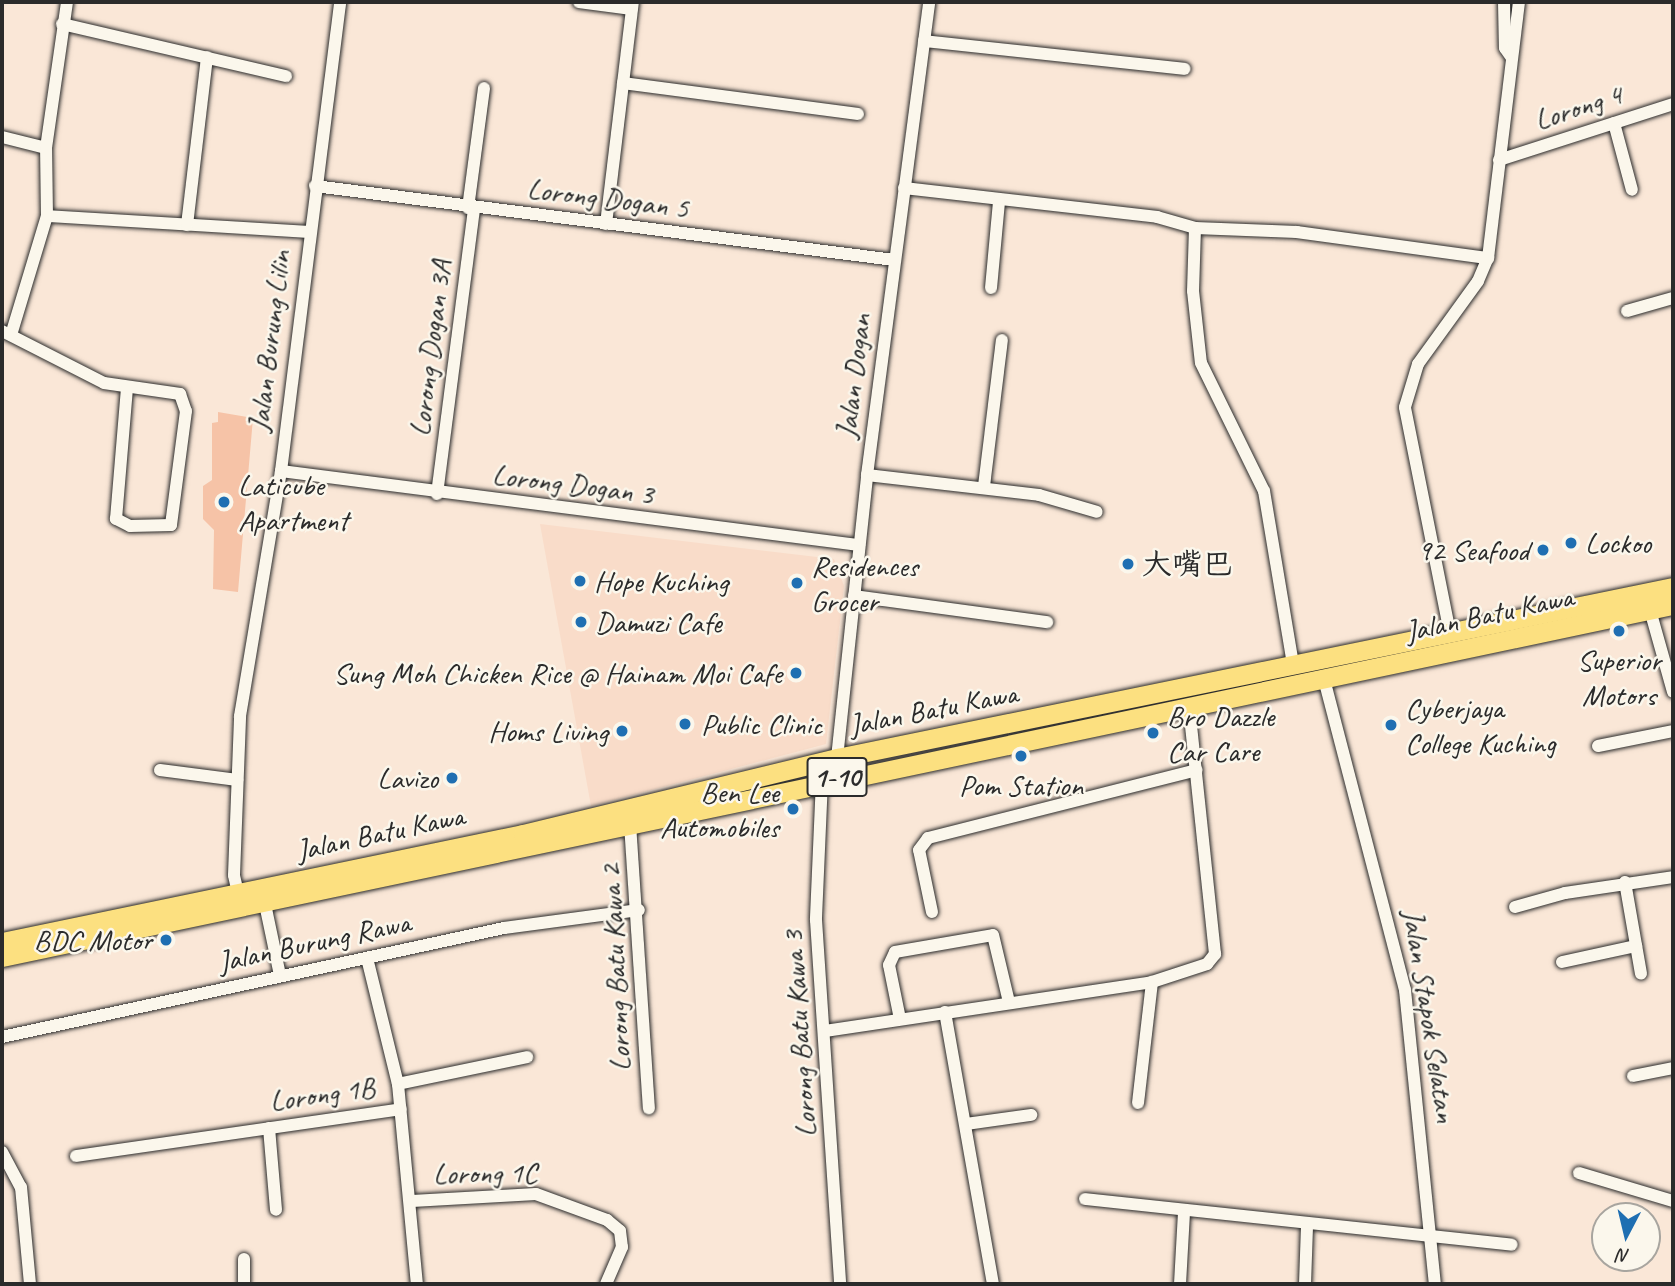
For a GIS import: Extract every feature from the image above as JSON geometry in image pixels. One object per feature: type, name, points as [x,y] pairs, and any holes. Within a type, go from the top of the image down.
[{"type":"highway","name":"Jalan Batu Kawa","points":[[2,942],[640,808],[837,758],[1673,587]]},
{"type":"highway","name":"Jalan Batu Kawa","points":[[2,957],[265,904],[822,780],[1324,679],[1673,605]]},
{"type":"street","points":[[67,2],[46,148],[47,216],[6,333],[104,383],[180,394],[185,401],[172,525],[130,526],[116,519],[127,387]]},
{"type":"street","name":"Jalan Burung Lilin","points":[[238,893],[233,875],[240,716],[281,471],[308,232],[340,2]]},
{"type":"street","points":[[579,2],[632,5],[606,225]]},
{"type":"street","name":"Jalan Dogan","points":[[837,758],[867,475],[929,2]]},
{"type":"street","points":[[1504,2],[1505,48],[1512,58]]},
{"type":"street","points":[[1450,633],[1405,407],[1418,364],[1479,281],[1488,258],[1519,2]]},
{"type":"street","points":[[62,24],[286,76]]},
{"type":"street","points":[[924,41],[1184,69]]},
{"type":"street","points":[[187,225],[207,57]]},
{"type":"street","points":[[623,83],[858,114]]},
{"type":"street","name":"Lorong Dogan 3A","points":[[437,494],[484,88]]},
{"type":"street","name":"Lorong 4","points":[[1499,160],[1673,104]]},
{"type":"street","points":[[1614,123],[1632,190]]},
{"type":"street","points":[[2,136],[46,148]]},
{"type":"street","name":"Lorong Dogan 5","points":[[315,186],[894,260]]},
{"type":"street","points":[[904,188],[1157,217],[1195,228],[1297,232],[1488,258]]},
{"type":"street","points":[[991,288],[999,201]]},
{"type":"street","points":[[47,216],[308,232]]},
{"type":"street","points":[[1195,228],[1193,291],[1201,363],[1264,491],[1293,664]]},
{"type":"street","points":[[1627,311],[1673,298]]},
{"type":"street","points":[[984,486],[1002,340]]},
{"type":"street","name":"Lorong Dogan 3","points":[[281,471],[437,494],[859,545]]},
{"type":"street","points":[[867,475],[984,486],[1067,500],[1097,512]]},
{"type":"street","points":[[855,596],[1047,622]]},
{"type":"street","points":[[1650,610],[1673,692]]},
{"type":"street","name":"Jalan Stapok Selatan","points":[[1324,679],[1346,749],[1405,990],[1423,1139],[1427,1237],[1435,1284]]},
{"type":"street","points":[[825,1031],[1152,982],[1198,971],[1214,954],[1189,705]]},
{"type":"street","points":[[1598,746],[1673,731]]},
{"type":"street","points":[[160,770],[237,780]]},
{"type":"street","points":[[932,912],[919,850],[928,838],[1197,770]]},
{"type":"street","name":"Lorong Batu Kawa 3","points":[[822,780],[816,920],[840,1284]]},
{"type":"street","name":"Lorong Batu Kawa 2","points":[[630,824],[639,910],[649,1108]]},
{"type":"street","points":[[1515,906],[1625,882],[1673,877]]},
{"type":"street","points":[[1625,882],[1641,974]]},
{"type":"street","points":[[265,904],[280,975]]},
{"type":"street","name":"Jalan Burung Rawa","points":[[2,1037],[504,928],[639,910]]},
{"type":"street","points":[[900,1020],[889,965],[895,952],[993,935],[1009,1002]]},
{"type":"street","points":[[1562,962],[1636,946]]},
{"type":"street","points":[[367,958],[398,1084],[401,1109]]},
{"type":"street","points":[[1138,1103],[1152,982]]},
{"type":"street","points":[[944,1013],[993,1284]]},
{"type":"street","points":[[398,1084],[527,1057]]},
{"type":"street","points":[[1633,1076],[1673,1068]]},
{"type":"street","name":"Lorong 1B","points":[[76,1156],[401,1109],[412,1201],[417,1284]]},
{"type":"street","points":[[966,1124],[1031,1115]]},
{"type":"street","points":[[269,1128],[276,1209]]},
{"type":"street","points":[[2,1152],[21,1187],[30,1284]]},
{"type":"street","points":[[1579,1173],[1673,1201]]},
{"type":"street","name":"Lorong 1C","points":[[412,1201],[536,1194],[607,1220],[620,1231],[622,1247],[606,1284]]},
{"type":"street","points":[[1085,1199],[1307,1227],[1512,1245]]},
{"type":"street","points":[[1180,1284],[1184,1213]]},
{"type":"street","points":[[1305,1284],[1307,1227]]},
{"type":"street","points":[[244,1259],[244,1284]]},
{"type":"shaded area","points":[[540,524],[834,559],[844,586],[826,744],[591,806]]},
{"type":"building","name":"Laticube Apartment","points":[[218,412],[253,418],[238,592],[213,589],[214,530],[203,519],[203,486],[212,480],[212,423],[218,422]]},
{"type":"place","name":"Laticube Apartment","points":[[224,502]]},
{"type":"place","name":"Lockoo","points":[[1571,543]]},
{"type":"place","name":"92 Seafood","points":[[1543,550]]},
{"type":"place","name":"大嘴巴","points":[[1128,564]]},
{"type":"place","name":"Hope Kuching","points":[[580,581]]},
{"type":"place","name":"Residences Grocer","points":[[797,583]]},
{"type":"place","name":"Damuzi Cafe","points":[[581,622]]},
{"type":"place","name":"Superior Motors","points":[[1619,631]]},
{"type":"place","name":"Sung Moh Chicken Rice @ Hainam Moi Cafe","points":[[796,673]]},
{"type":"place","name":"Public Clinic","points":[[685,724]]},
{"type":"place","name":"Cyberjaya College Kuching","points":[[1391,725]]},
{"type":"place","name":"Homs Living","points":[[622,731]]},
{"type":"place","name":"Bro Dazzle Car Care","points":[[1153,733]]},
{"type":"place","name":"Pom Station","points":[[1021,756]]},
{"type":"place","name":"Lavizo","points":[[452,778]]},
{"type":"place","name":"Ben Lee Automobiles","points":[[793,809]]},
{"type":"place","name":"BDC Motor","points":[[166,940]]}]
